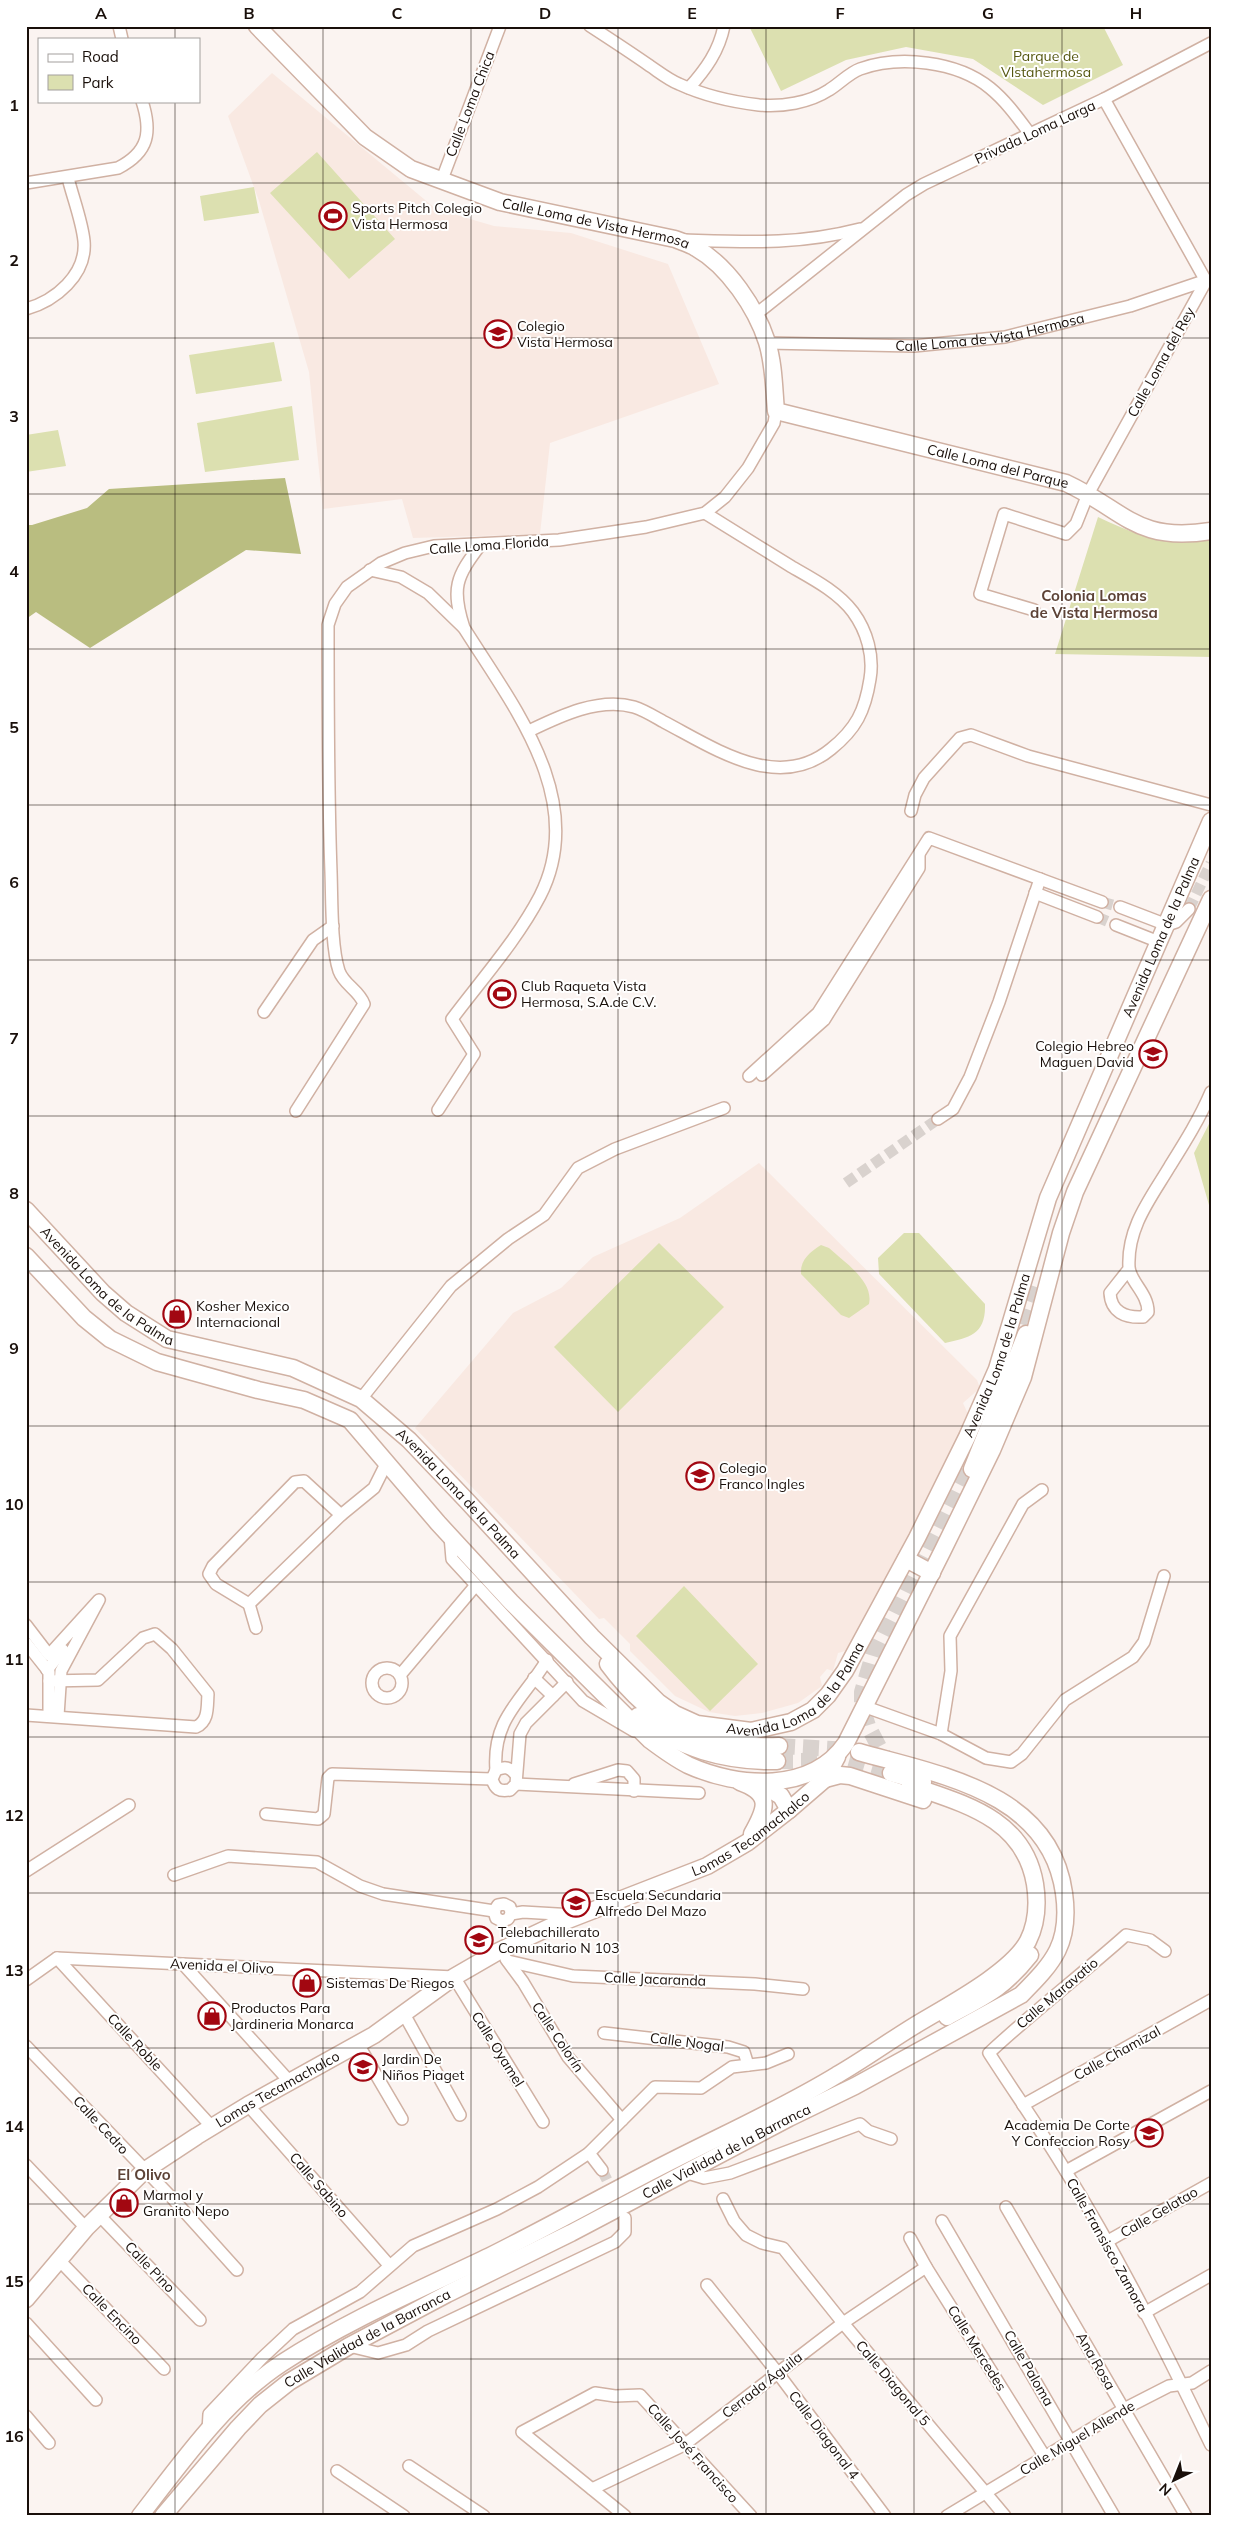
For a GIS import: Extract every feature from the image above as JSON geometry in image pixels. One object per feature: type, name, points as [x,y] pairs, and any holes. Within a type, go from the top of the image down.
[{"type":"main road","name":"Calle Loma de Vista Hermosa","points":[[257,26],[365,137],[411,170],[500,202],[675,239],[697,248],[712,259],[732,280],[755,315],[767,343],[776,411]]},
{"type":"main road","name":"Calle Loma del Parque","points":[[776,411],[1044,477],[1088,494],[1119,516],[1142,528],[1167,534],[1211,531]]},
{"type":"main road","name":"Avenida Loma de la Palma","points":[[26,1210],[103,1293],[126,1313],[167,1339],[293,1368],[361,1400],[409,1440],[598,1642],[658,1702],[675,1714],[697,1724],[727,1730],[751,1731],[767,1729],[791,1722],[805,1714],[828,1695],[845,1671],[906,1559],[967,1437],[998,1368],[1048,1198],[1086,1106],[1211,822]]},
{"type":"main road","name":"Avenida Loma de la Palma","points":[[26,1256],[84,1318],[110,1340],[157,1362],[304,1400],[350,1420],[450,1536],[572,1664],[650,1740],[689,1765],[726,1776],[756,1782],[774,1782],[800,1776],[817,1770],[838,1755],[846,1743],[992,1450],[1023,1377],[1061,1233],[1075,1192],[1211,899]]},
{"type":"main road","points":[[1033,1282],[1086,1106]]},
{"type":"main road","points":[[969,1476],[1033,1317],[1046,1294]]},
{"type":"main road","points":[[183,1370],[192,1358],[190,1345]]},
{"type":"main road","points":[[906,1559],[932,1573]]},
{"type":"main road","points":[[572,1664],[599,1683],[645,1722],[679,1742],[725,1757],[755,1761],[778,1754],[755,1747],[728,1744],[692,1734],[668,1724],[622,1683],[602,1655],[598,1642]]},
{"type":"main road","points":[[860,1752],[895,1768],[973,1797],[1016,1826],[1037,1854],[1046,1895],[1044,1927],[1034,1950],[1013,1975],[997,1990],[928,2026],[885,2044]]},
{"type":"main road","points":[[879,1752],[895,1768]]},
{"type":"main road","name":"Lomas Tecamachalco","points":[[28,2293],[86,2228],[144,2171],[248,2105],[358,2044],[404,2014],[454,1977],[503,1956],[579,1916],[707,1866],[748,1842],[826,1779],[838,1755]]},
{"type":"main road","name":"Calle Vialidad de la Barranca","points":[[163,2516],[260,2405],[289,2382],[349,2346],[789,2118],[855,2086],[1021,1995],[1040,1976],[1060,1951],[1068,1916],[1062,1872],[1042,1835],[1006,1803],[968,1783],[895,1768]]},
{"type":"main road","points":[[826,1779],[840,1775],[850,1776],[949,1808],[987,1824],[1011,1846],[1022,1868],[1026,1882],[1028,1911],[1022,1931],[1011,1952],[927,2008],[885,2044]]},
{"type":"main road","points":[[726,1776],[752,1786],[760,1794],[764,1802],[762,1818],[748,1842]]},
{"type":"main road","points":[[756,1782],[782,1796],[789,1810]]},
{"type":"main road","points":[[885,2044],[965,1994],[1014,1959],[1028,1941],[1035,1920],[1037,1901],[1034,1879],[1026,1854],[1014,1836],[974,1808],[910,1785]]},
{"type":"main road","name":"Calle Vialidad de la Barranca","points":[[140,2516],[208,2431],[240,2397],[279,2365],[337,2330],[397,2298],[491,2255],[792,2100],[837,2075],[885,2044]]},
{"type":"street","name":"Calle Loma Chica","points":[[441,182],[500,26]]},
{"type":"street","points":[[590,26],[678,84],[730,100],[760,105],[810,100],[827,92],[858,70],[884,63],[910,62],[938,66],[968,75],[990,88],[1008,106],[1030,134]]},
{"type":"street","points":[[689,88],[702,74],[720,46],[724,26]]},
{"type":"street","name":"Privada Loma Larga","points":[[755,315],[864,228],[924,184],[1104,99],[1211,43]]},
{"type":"street","points":[[1104,99],[1208,279]]},
{"type":"street","points":[[26,183],[68,178],[118,168],[130,162],[141,150],[147,135],[148,122],[142,102]]},
{"type":"street","points":[[26,309],[42,305],[60,292],[73,276],[82,259],[84,242],[68,178]]},
{"type":"street","name":"Privada Loma Larga","points":[[675,239],[792,242],[824,238],[864,228]]},
{"type":"street","name":"Calle Loma de Vista Hermosa","points":[[767,343],[914,346],[1005,337],[1130,306],[1208,279]]},
{"type":"street","name":"Calle Loma del Rey","points":[[1034,610],[980,594],[1004,514],[1066,534],[1076,524],[1088,494],[1208,279]]},
{"type":"street","name":"Calle Loma Florida","points":[[296,1111],[364,1004],[361,995],[344,979],[339,971],[334,926],[328,777],[328,625],[335,604],[348,586],[370,570],[405,553],[434,546],[559,540],[646,528],[705,513],[725,497],[748,468],[774,423],[776,411]]},
{"type":"street","points":[[529,731],[558,716],[586,708],[615,704],[635,707],[739,761],[767,768],[797,766],[821,757],[842,740],[856,723],[867,702],[871,654],[864,632],[852,611],[830,590],[705,513]]},
{"type":"street","points":[[464,628],[455,594],[457,580],[464,566],[481,544]]},
{"type":"street","points":[[370,570],[402,577],[428,594],[464,628],[529,731],[547,778],[554,805],[556,836],[549,870],[541,894],[526,921],[452,1020],[474,1054],[438,1110]]},
{"type":"street","points":[[911,811],[915,795],[924,778],[960,738],[971,735],[1028,756],[1211,805]]},
{"type":"street","points":[[749,1076],[818,1014],[909,866],[918,856],[929,838],[1102,902]]},
{"type":"street","points":[[762,1076],[824,1020],[919,868],[918,856]]},
{"type":"street","points":[[938,1120],[953,1109],[970,1077],[999,1002],[1040,878]]},
{"type":"street","points":[[1035,893],[1096,917]]},
{"type":"street","points":[[1120,907],[1167,925],[1183,916],[1189,909]]},
{"type":"street","points":[[1116,925],[1159,942]]},
{"type":"street","points":[[264,1012],[313,940],[334,926]]},
{"type":"street","points":[[1129,1269],[1130,1248],[1137,1219],[1170,1166],[1211,1092]]},
{"type":"street","points":[[361,1400],[451,1286],[508,1239],[544,1215],[578,1168],[615,1149],[724,1108]]},
{"type":"street","points":[[249,1604],[341,1516],[374,1488],[390,1465]]},
{"type":"street","points":[[256,1628],[249,1604],[216,1584],[210,1574],[213,1566],[295,1482],[304,1481],[341,1516]]},
{"type":"street","points":[[941,1734],[951,1671],[950,1636],[1023,1504],[1042,1490]]},
{"type":"street","points":[[450,1536],[452,1559],[583,1701],[650,1740]]},
{"type":"street","points":[[863,1706],[941,1734],[986,1758],[1011,1762],[1022,1754],[1065,1700],[1133,1657],[1144,1642],[1164,1576]]},
{"type":"street","points":[[400,1674],[476,1585]]},
{"type":"street","points":[[26,1625],[49,1655],[99,1600]]},
{"type":"street","points":[[48,1676],[99,1600]]},
{"type":"street","points":[[53,1716],[61,1682],[61,1671],[99,1600]]},
{"type":"street","points":[[26,1715],[196,1727],[203,1724],[206,1718],[208,1694],[172,1649],[155,1634],[143,1638],[98,1680],[61,1682],[48,1676]]},
{"type":"street","points":[[26,1643],[48,1676],[53,1716]]},
{"type":"street","points":[[547,1660],[504,1719],[494,1754],[494,1787],[502,1791],[510,1790],[516,1780],[520,1734],[526,1723],[567,1682]]},
{"type":"street","points":[[534,1678],[553,1696]]},
{"type":"street","points":[[266,1814],[318,1819],[324,1814],[328,1778],[332,1774],[494,1774],[503,1767],[511,1769],[516,1780]]},
{"type":"street","points":[[568,1786],[618,1770],[627,1771],[634,1779],[634,1792]]},
{"type":"street","points":[[516,1780],[634,1792],[699,1793]]},
{"type":"street","points":[[26,1871],[129,1805]]},
{"type":"street","points":[[174,1875],[228,1856],[317,1862],[360,1886],[383,1894],[494,1911],[498,1905],[504,1904],[510,1907],[511,1914],[528,1912],[579,1916]]},
{"type":"street","name":"Calle Maravatio","points":[[989,2052],[1037,2008],[1076,1980],[1126,1935],[1137,1935],[1150,1940],[1165,1951]]},
{"type":"street","name":"Calle Jacaranda","points":[[503,1956],[574,1976],[755,1984],[803,1989]]},
{"type":"street","name":"Calle Colorín","points":[[503,1956],[568,2057],[622,2120]]},
{"type":"street","points":[[26,1980],[57,1958]]},
{"type":"street","name":"Avenida el Olivo","points":[[57,1958],[454,1977]]},
{"type":"street","name":"Calle Roble","points":[[57,1958],[212,2127]]},
{"type":"street","points":[[183,1964],[290,2082]]},
{"type":"street","name":"Calle Oyamel","points":[[454,1977],[543,2122]]},
{"type":"street","name":"Calle Chamizal","points":[[1023,2105],[1209,2005]]},
{"type":"street","points":[[404,2014],[460,2116]]},
{"type":"street","name":"Calle Nogal","points":[[604,2033],[728,2047],[744,2052],[748,2065]]},
{"type":"street","points":[[358,2044],[402,2119]]},
{"type":"street","name":"Calle Cedro","points":[[26,2046],[144,2171],[174,2200],[237,2270]]},
{"type":"street","name":"Calle Fransisco Zamora","points":[[989,2052],[1066,2171],[1144,2312],[1211,2445]]},
{"type":"street","points":[[208,2431],[209,2414],[262,2358],[293,2329],[342,2300],[360,2292],[413,2246],[497,2209],[538,2187],[589,2153],[655,2087],[701,2088],[732,2066],[766,2063],[788,2054]]},
{"type":"street","points":[[1066,2171],[1211,2091]]},
{"type":"street","name":"Calle Sabino","points":[[248,2105],[389,2265]]},
{"type":"street","points":[[684,2172],[704,2178],[730,2173],[860,2124],[868,2132],[891,2139]]},
{"type":"street","points":[[589,2153],[602,2170]]},
{"type":"street","points":[[26,2165],[86,2228]]},
{"type":"street","name":"Calle Gelatao","points":[[1106,2242],[1211,2183]]},
{"type":"street","name":"Calle Diagonal 5","points":[[723,2199],[734,2221],[746,2235],[762,2243],[782,2248],[1005,2516]]},
{"type":"street","name":"Ana Rosa","points":[[1006,2207],[1186,2516]]},
{"type":"street","name":"Calle Pino","points":[[99,2215],[200,2320]]},
{"type":"street","points":[[349,2346],[378,2353],[406,2345],[428,2331],[615,2242],[625,2232],[625,2218]]},
{"type":"street","name":"Calle Paloma","points":[[942,2221],[1114,2516]]},
{"type":"street","name":"Calle Mercedes","points":[[910,2238],[926,2267],[1045,2457]]},
{"type":"street","name":"Calle Encino","points":[[59,2260],[164,2369]]},
{"type":"street","name":"Cerrada Águila","points":[[592,2489],[684,2445],[843,2323],[926,2267]]},
{"type":"street","points":[[1144,2312],[1211,2275]]},
{"type":"street","name":"Calle Diagonal 4","points":[[706,2285],[777,2372],[885,2516]]},
{"type":"street","points":[[26,2323],[96,2400]]},
{"type":"street","name":"Calle Miguel Allende","points":[[948,2516],[1124,2409],[1169,2386],[1192,2383],[1211,2371]]},
{"type":"street","name":"Calle José Francisco","points":[[592,2489],[522,2432],[595,2393],[615,2396],[636,2395],[642,2397],[751,2516]]},
{"type":"street","points":[[26,2416],[49,2443]]},
{"type":"street","points":[[409,2466],[484,2516]]},
{"type":"street","points":[[336,2471],[404,2516]]},
{"type":"street","points":[[592,2489],[625,2516]]},
{"type":"shaded area","name":"Colegio Vista Hermosa","points":[[272,73],[436,209],[494,226],[571,233],[668,264],[719,384],[550,443],[540,534],[413,538],[402,499],[323,509],[309,372],[259,201],[228,116]]},
{"type":"shaded area","name":"Colegio Franco Ingles","points":[[759,1163],[977,1380],[980,1388],[963,1403],[968,1414],[916,1523],[849,1650],[838,1653],[833,1671],[827,1669],[820,1677],[822,1686],[798,1703],[762,1713],[735,1716],[709,1712],[675,1696],[630,1651],[630,1644],[604,1618],[599,1619],[415,1428],[513,1313],[561,1288],[593,1257],[680,1218]]},
{"type":"green space","name":"Parque de VIstahermosa","points":[[749,26],[1103,26],[1123,65],[1043,105],[973,59],[906,47],[846,60],[781,91]]},
{"type":"green space","name":"Sports Pitch Colegio Vista Hermosa","points":[[317,152],[395,239],[349,279],[270,193]]},
{"type":"green space","points":[[254,187],[259,213],[204,221],[200,196]]},
{"type":"green space","points":[[274,342],[282,381],[196,394],[189,355]]},
{"type":"green space","points":[[292,406],[299,460],[205,472],[197,423]]},
{"type":"green space","points":[[58,430],[66,466],[26,472],[26,435]]},
{"type":"green space","points":[[285,478],[301,554],[246,550],[90,648],[36,612],[26,619],[26,525],[32,525],[87,508],[109,489]]},
{"type":"green space","points":[[1098,517],[1153,538],[1195,541],[1211,538],[1211,657],[1055,654]]},
{"type":"green space","points":[[1211,1120],[1211,1212],[1194,1153]]},
{"type":"green space","points":[[904,1233],[919,1233],[985,1304],[983,1322],[975,1333],[962,1339],[945,1343],[879,1274],[878,1258]]},
{"type":"green space","points":[[659,1243],[724,1307],[618,1412],[554,1347]]},
{"type":"green space","points":[[821,1245],[829,1248],[850,1266],[867,1288],[869,1304],[849,1318],[841,1315],[801,1274],[802,1265],[806,1257]]},
{"type":"green space","points":[[684,1586],[758,1664],[710,1711],[636,1636]]},
{"type":"tunnel","points":[[1189,909],[1211,863]]},
{"type":"tunnel","points":[[1102,902],[1120,907]]},
{"type":"tunnel","points":[[1097,917],[1116,925]]},
{"type":"tunnel","points":[[846,1183],[938,1119]]},
{"type":"tunnel","points":[[1011,1346],[1033,1282]]},
{"type":"tunnel","points":[[890,1768],[868,1726],[862,1707],[862,1692],[873,1655],[973,1452]]},
{"type":"tunnel","points":[[779,1746],[852,1750]]},
{"type":"tunnel","points":[[777,1761],[849,1761],[891,1773]]},
{"type":"tunnel","points":[[602,2170],[616,2198]]},
{"type":"place","name":"Sports Pitch Colegio Vista Hermosa","points":[[333,216]]},
{"type":"place","name":"Colegio Vista Hermosa","points":[[498,334]]},
{"type":"place","name":"Club Raqueta Vista Hermosa, S.A.de C.V.","points":[[502,994]]},
{"type":"place","name":"Colegio Hebreo Maguen David","points":[[1153,1054]]},
{"type":"place","name":"Kosher Mexico Internacional","points":[[177,1314]]},
{"type":"place","name":"Colegio Franco Ingles","points":[[700,1476]]},
{"type":"place","name":"Escuela Secundaria Alfredo Del Mazo","points":[[576,1903]]},
{"type":"place","name":"Telebachillerato Comunitario N 103","points":[[479,1940]]},
{"type":"place","name":"Sistemas De Riegos","points":[[307,1983]]},
{"type":"place","name":"Productos Para Jardineria Monarca","points":[[212,2016]]},
{"type":"place","name":"Jardin De Niños Piaget","points":[[363,2067]]},
{"type":"place","name":"Academia De Corte Y Confeccion Rosy","points":[[1149,2133]]},
{"type":"place","name":"Marmol y Granito Nepo","points":[[124,2203]]},
{"type":"district","name":"Colonia Lomas de Vista Hermosa","points":[[1094,604]]},
{"type":"district","name":"El Olivo","points":[[144,2174]]}]
